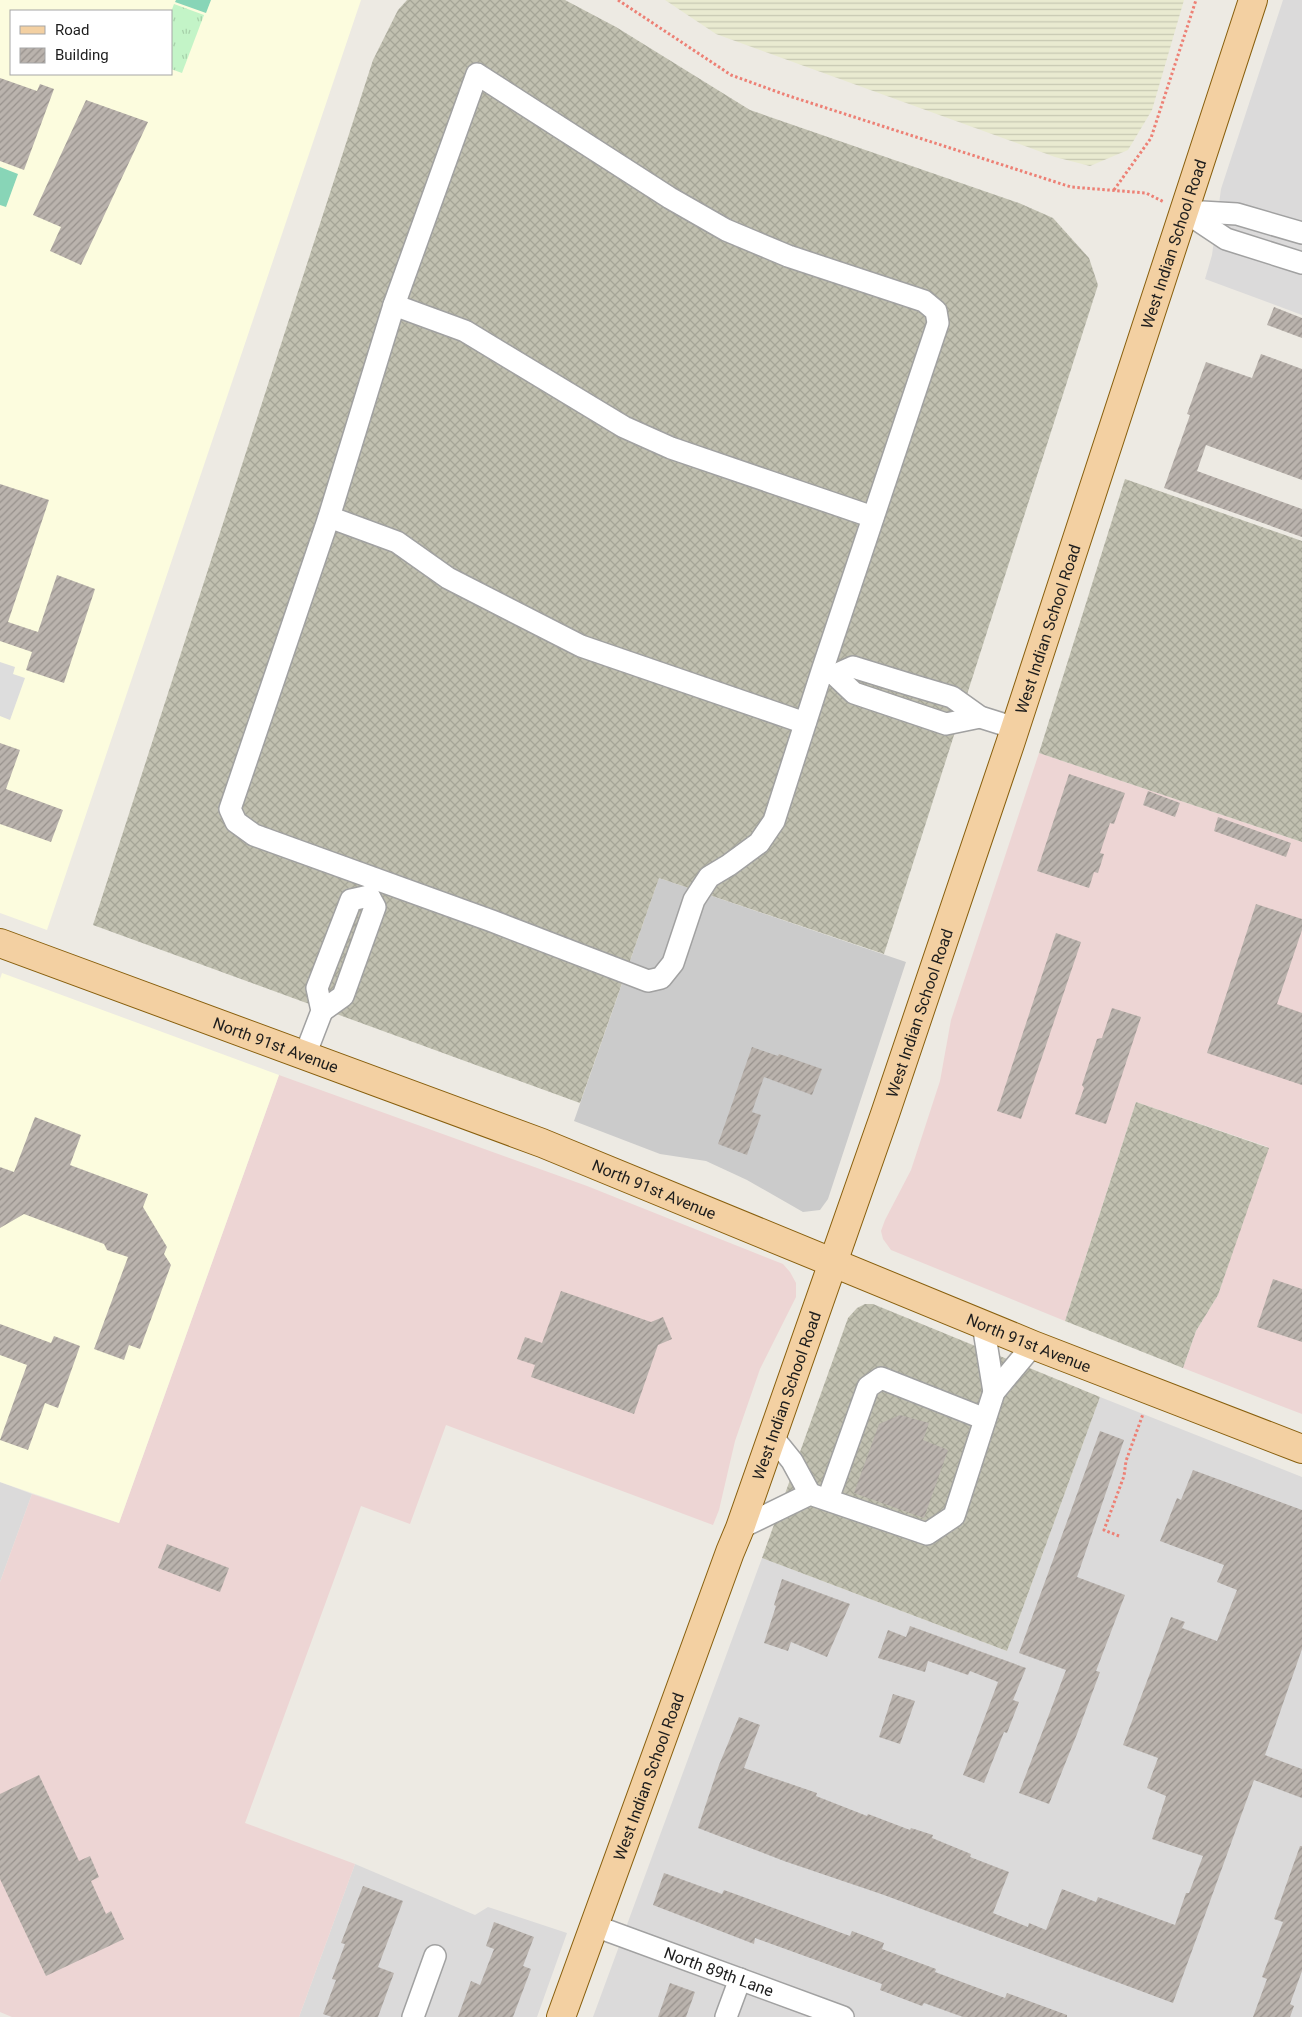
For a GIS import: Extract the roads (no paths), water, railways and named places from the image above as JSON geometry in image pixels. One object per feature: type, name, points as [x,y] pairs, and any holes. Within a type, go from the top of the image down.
[{"type":"main road","name":"West Indian School Road","points":[[561,2017],[740,1528],[833,1261],[1015,728],[1253,0]]},
{"type":"main road","name":"North 91st Avenue","points":[[0,943],[542,1143],[645,1187],[833,1261],[1033,1345],[1302,1450]]},
{"type":"street","points":[[477,74],[670,198],[726,230],[788,256],[924,301],[936,311],[938,323],[934,338],[873,517],[829,673],[805,723],[774,821],[759,843],[709,877],[694,900],[673,964],[661,978],[648,981],[373,887],[254,835],[236,822],[230,810],[329,517],[394,306],[477,74]]},
{"type":"street","points":[[1184,211],[1237,214],[1302,233]]},
{"type":"street","points":[[1184,211],[1226,239],[1302,263]]},
{"type":"street","points":[[394,306],[465,331],[624,427],[670,448],[873,517]]},
{"type":"street","points":[[329,517],[397,542],[448,578],[581,646],[805,723]]},
{"type":"street","points":[[829,673],[853,668],[952,697],[980,717],[1015,728]]},
{"type":"street","points":[[829,673],[854,693],[946,724],[980,717]]},
{"type":"street","points":[[901,709],[908,684]]},
{"type":"street","points":[[305,1055],[322,1011],[343,996],[375,907],[373,887]]},
{"type":"street","points":[[983,1324],[994,1392]]},
{"type":"street","points":[[771,1435],[819,1497],[927,1534],[954,1516],[994,1392],[1033,1345]]},
{"type":"street","points":[[740,1528],[819,1497],[868,1387],[881,1378],[985,1419]]},
{"type":"street","name":"North 89th Lane","points":[[595,1926],[843,2017]]},
{"type":"street","points":[[413,2017],[435,1956]]},
{"type":"street","points":[[726,2017],[740,1979]]}]
